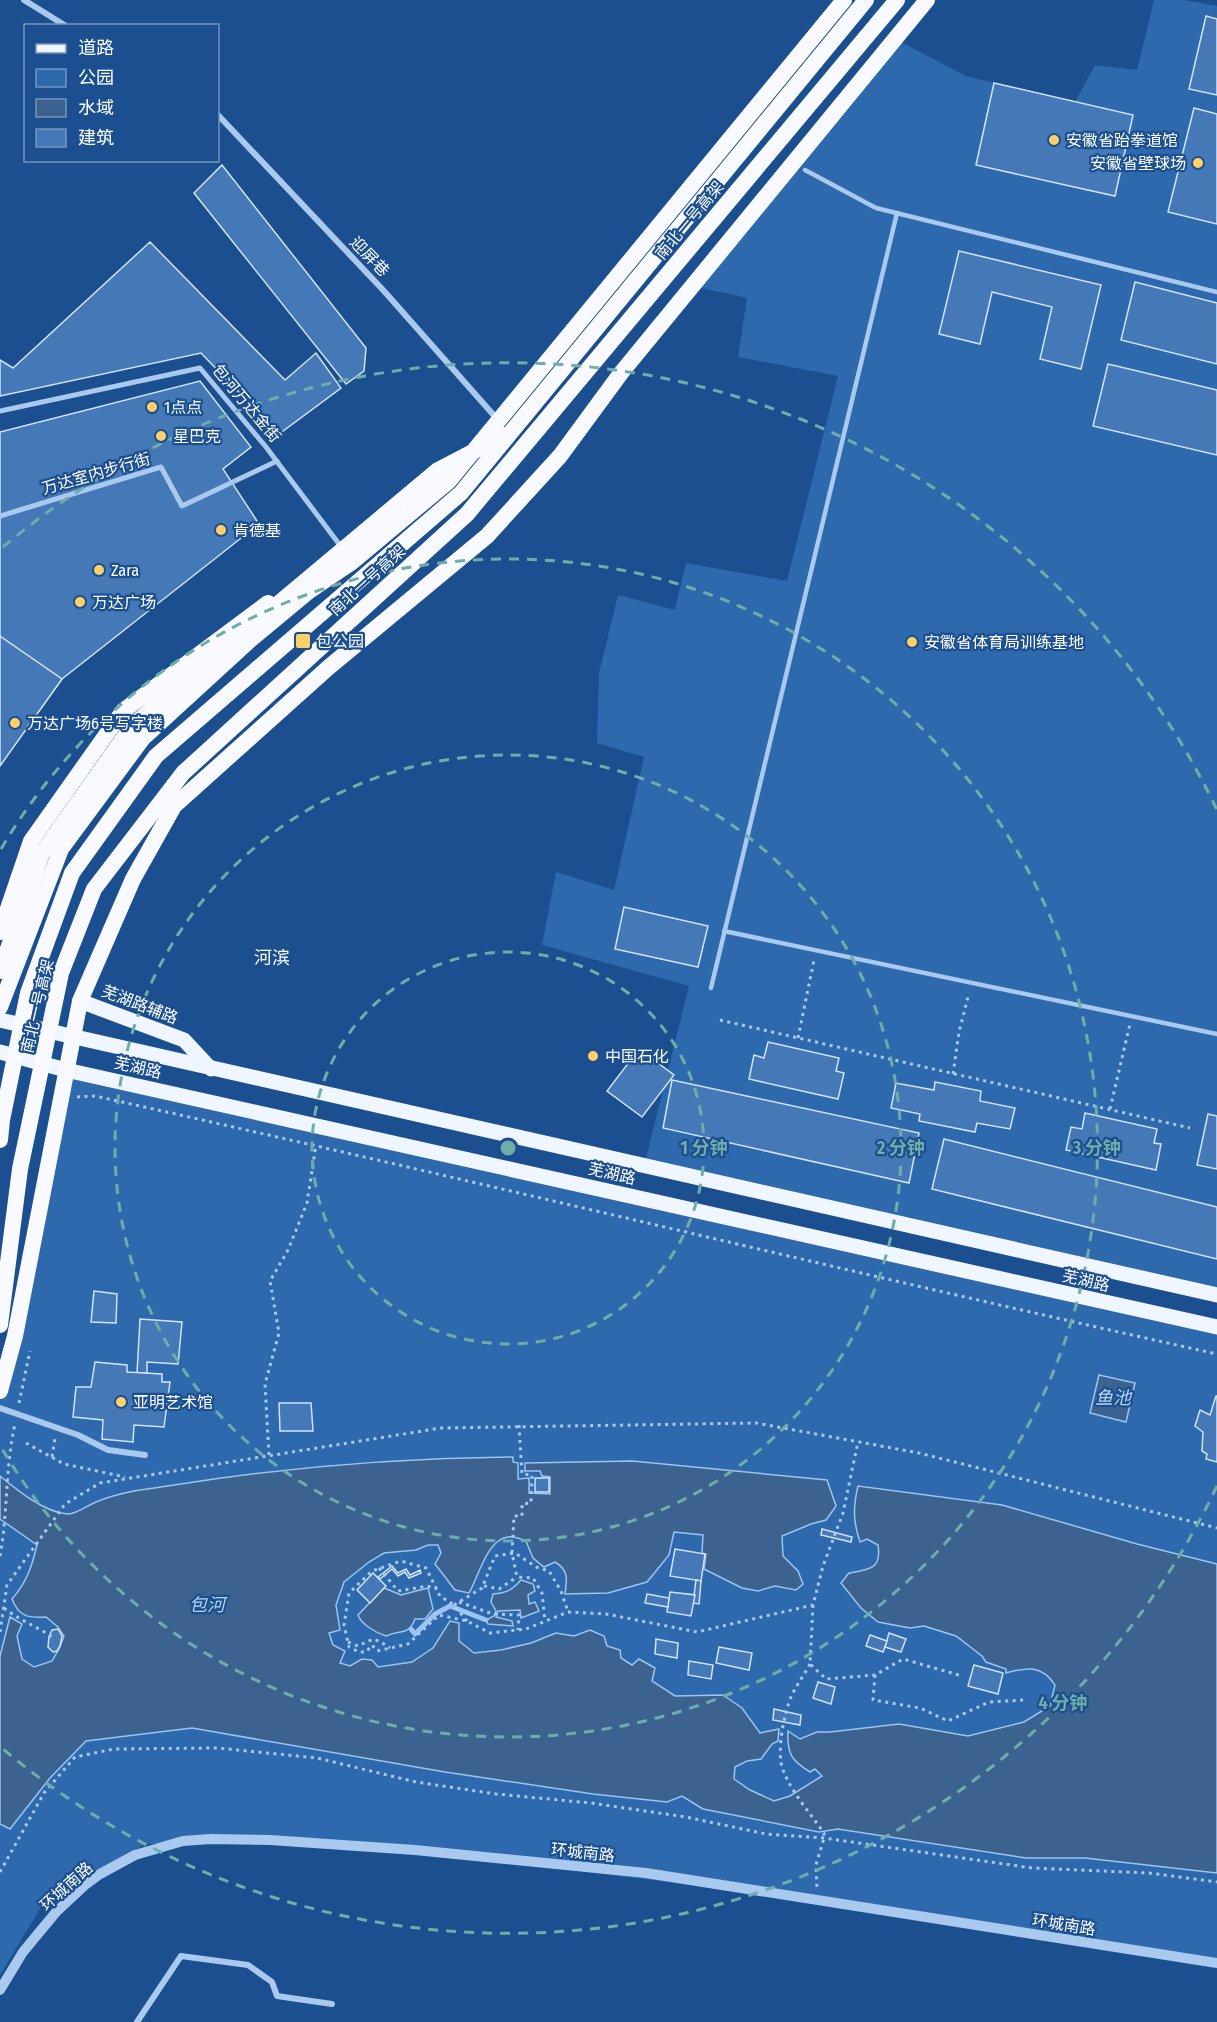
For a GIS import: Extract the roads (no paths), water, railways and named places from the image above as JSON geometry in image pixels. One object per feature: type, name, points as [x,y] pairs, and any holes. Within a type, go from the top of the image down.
[{"type":"highway","points":[[1,994],[61,849],[143,738],[258,633],[309,591],[352,562],[449,481],[505,426],[844,0]]},
{"type":"highway","name":"南北一号高架","points":[[0,1140],[28,993],[72,873],[156,756],[461,493],[505,426],[866,0]]},
{"type":"highway","name":"南北一号高架","points":[[0,1325],[20,1169],[61,973],[94,889],[183,773],[467,514],[897,0]]},
{"type":"highway","points":[[0,1391],[15,1336],[80,1001],[133,879],[174,806],[328,667],[487,536],[560,456],[621,373],[927,0]]},
{"type":"highway","points":[[621,373],[684,312],[940,0]]},
{"type":"highway","points":[[0,932],[31,841],[123,711],[505,426]]},
{"type":"highway","points":[[1,994],[0,972],[42,853],[133,725],[438,470],[505,426]]},
{"type":"main road","name":"芜湖路辅路","points":[[80,1001],[184,1040],[211,1069]]},
{"type":"main road","name":"芜湖路","points":[[0,1020],[1217,1295]]},
{"type":"main road","name":"芜湖路","points":[[0,1052],[66,1070],[1217,1327]]},
{"type":"street","points":[[24,0],[63,24]]},
{"type":"street","name":"迎屏巷","points":[[219,117],[384,291],[505,426]]},
{"type":"street","name":"包河万达金街","points":[[0,411],[200,368],[276,461],[352,562]]},
{"type":"street","name":"万达室内步行街","points":[[0,516],[161,467],[182,506],[276,461]]},
{"type":"street","points":[[0,1408],[78,1434],[108,1450],[145,1455]]},
{"type":"street","name":"环城南路","points":[[0,1990],[23,1952],[57,1911],[100,1874],[135,1856],[183,1841],[210,1839],[270,1840],[415,1850],[646,1873],[1217,1963]]},
{"type":"street","points":[[137,2022],[181,1956],[248,1965],[272,1982],[277,1996],[332,2004]]},
{"type":"lane","points":[[805,170],[876,208],[1217,292]]},
{"type":"lane","points":[[711,988],[897,213]]},
{"type":"lane","points":[[724,931],[1217,1034]]},
{"type":"water","name":"鱼池","points":[[1099,1375],[1135,1383],[1126,1422],[1090,1413]]},
{"type":"water","name":"包河","points":[[513,1457],[513,1462],[518,1463],[518,1479],[529,1478],[529,1493],[550,1494],[550,1477],[542,1476],[540,1471],[525,1471],[525,1463],[632,1461],[827,1480],[836,1506],[826,1520],[782,1536],[783,1556],[798,1571],[803,1584],[796,1590],[775,1586],[758,1591],[742,1588],[704,1569],[706,1554],[702,1553],[703,1535],[674,1532],[669,1555],[647,1582],[608,1593],[565,1594],[566,1580],[563,1568],[555,1562],[544,1567],[533,1558],[526,1541],[515,1537],[501,1539],[494,1544],[469,1593],[455,1590],[435,1564],[441,1553],[438,1545],[384,1553],[344,1582],[336,1605],[340,1630],[329,1633],[333,1645],[345,1651],[340,1663],[350,1666],[362,1659],[372,1660],[378,1667],[412,1662],[433,1648],[450,1621],[459,1623],[459,1641],[474,1653],[531,1643],[556,1633],[574,1636],[590,1630],[604,1636],[607,1646],[620,1650],[621,1658],[632,1665],[639,1659],[655,1668],[652,1681],[675,1696],[723,1695],[742,1708],[760,1733],[779,1729],[778,1741],[772,1744],[761,1759],[747,1761],[735,1767],[734,1779],[750,1790],[774,1801],[790,1796],[822,1776],[815,1769],[810,1772],[794,1760],[788,1745],[788,1731],[800,1739],[817,1732],[899,1724],[968,1736],[1024,1722],[1050,1706],[1055,1685],[1045,1674],[1034,1669],[1006,1673],[1006,1669],[986,1662],[982,1656],[956,1636],[924,1626],[910,1628],[878,1622],[861,1608],[841,1583],[849,1573],[868,1569],[876,1564],[878,1559],[878,1545],[867,1539],[860,1542],[855,1521],[858,1486],[1002,1505],[1137,1544],[1217,1564],[1217,1873],[1085,1858],[1026,1858],[838,1829],[819,1832],[703,1809],[682,1796],[667,1802],[593,1794],[445,1772],[192,1728],[86,1741],[50,1778],[10,1829],[0,1824],[0,1656],[10,1617],[22,1624],[17,1636],[22,1659],[34,1667],[52,1661],[64,1636],[58,1627],[46,1617],[34,1617],[21,1613],[12,1599],[28,1574],[37,1545],[0,1519],[0,1476],[40,1505],[71,1514],[106,1498],[222,1478],[346,1464]]},
{"type":"water","points":[[521,1580],[533,1584],[535,1591],[528,1595],[529,1604],[535,1602],[539,1611],[521,1618],[520,1610],[498,1611],[496,1617],[512,1621],[513,1626],[488,1624],[486,1620],[494,1616],[496,1611],[491,1602],[493,1594],[509,1590]]},
{"type":"water","points":[[384,1588],[401,1595],[428,1588],[433,1609],[425,1619],[415,1619],[407,1630],[382,1635],[366,1625],[358,1615]]},
{"type":"waterway","points":[[411,1629],[415,1634],[435,1614],[450,1606],[486,1620]]},
{"type":"place","name":"安徽省跆拳道馆","points":[[1054,140]]},
{"type":"place","name":"安徽省壁球场","points":[[1198,163]]},
{"type":"place","name":"1点点","points":[[152,407]]},
{"type":"place","name":"星巴克","points":[[161,436]]},
{"type":"place","name":"肯德基","points":[[221,530]]},
{"type":"place","name":"Zara","points":[[99,570]]},
{"type":"place","name":"万达广场","points":[[80,602]]},
{"type":"place","name":"包公园","points":[[303,641]]},
{"type":"place","name":"安徽省体育局训练基地","points":[[912,642]]},
{"type":"place","name":"万达广场6号写字楼","points":[[15,723]]},
{"type":"place","name":"中国石化","points":[[593,1056]]},
{"type":"place","name":"亚明艺术馆","points":[[121,1402]]},
{"type":"district","name":"河滨","points":[[272,958]]}]
